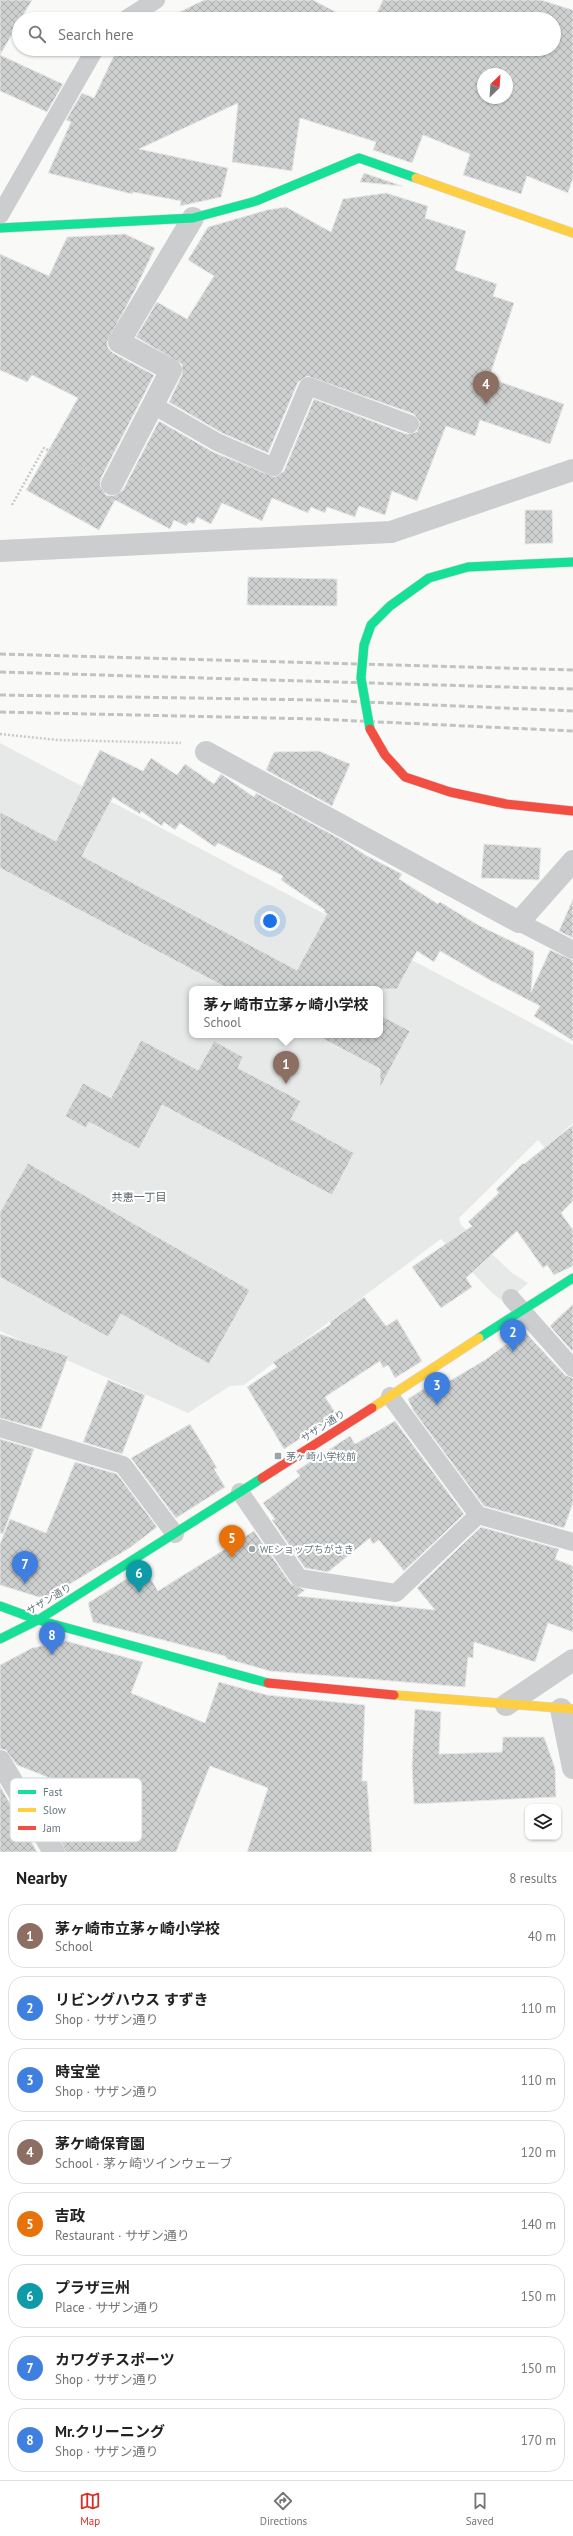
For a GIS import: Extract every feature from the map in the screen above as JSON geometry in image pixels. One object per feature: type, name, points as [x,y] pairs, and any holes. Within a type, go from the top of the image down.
[{"type":"street","points":[[0,228],[193,218],[256,201],[359,158],[573,233]]},
{"type":"street","points":[[112,484],[171,370],[119,342],[193,218]]},
{"type":"street","points":[[0,551],[391,532],[573,470]]},
{"type":"street","points":[[573,562],[536,562],[468,567],[429,578],[390,606],[371,625],[364,645],[361,678],[371,734],[384,755],[405,777],[450,792],[506,804],[573,811]]},
{"type":"street","points":[[206,752],[520,922],[573,861]]},
{"type":"street","name":"サザン通り","points":[[0,1639],[38,1620],[390,1396],[516,1305],[573,1278]]},
{"type":"street","points":[[0,1606],[38,1620],[268,1683],[506,1705],[567,1709],[573,1768]]},
{"type":"street","points":[[506,1705],[573,1660]]},
{"type":"street","points":[[0,1761],[10,1778]]},
{"type":"street","points":[[48,1842],[54,1852]]},
{"type":"lane","points":[[137,12],[156,0]]},
{"type":"lane","points":[[0,215],[91,56]]},
{"type":"lane","points":[[154,405],[217,442],[274,467],[308,386],[410,424]]},
{"type":"lane","points":[[520,922],[573,950]]},
{"type":"lane","points":[[516,1305],[573,1368]]},
{"type":"lane","points":[[390,1396],[478,1515],[573,1542]]},
{"type":"lane","points":[[0,1428],[123,1465],[175,1534]]},
{"type":"lane","points":[[240,1492],[299,1578],[396,1594],[478,1515]]},
{"type":"path","points":[[12,505],[44,448],[112,484]]},
{"type":"path","points":[[0,734],[58,740],[184,743],[206,752]]},
{"type":"shaded area","points":[[0,743],[573,1045],[573,1123],[545,1148],[538,1140],[459,1218],[461,1225],[512,1273],[528,1283],[505,1303],[492,1293],[441,1239],[244,1385],[230,1386],[188,1413],[0,1331]]},
{"type":"building","points":[[0,0],[32,0],[25,12],[12,12],[12,34],[0,55]]},
{"type":"building","points":[[204,0],[313,0],[336,12],[179,12]]},
{"type":"building","points":[[383,0],[541,0],[573,10],[573,178],[568,193],[527,176],[521,194],[463,175],[470,154],[423,135],[412,163],[373,150],[376,142],[300,118],[292,171],[232,162],[238,103],[139,149],[228,168],[221,197],[180,206],[181,201],[133,192],[132,194],[48,173],[71,122],[66,120],[82,93],[94,98],[114,56],[561,56],[561,12],[377,12]]},
{"type":"building","points":[[0,55],[63,84],[47,112],[0,91]]},
{"type":"building","points":[[364,173],[402,186],[360,182]]},
{"type":"building","points":[[386,193],[428,206],[425,218],[466,231],[455,270],[497,284],[493,296],[514,303],[489,378],[564,404],[550,444],[480,420],[475,436],[446,426],[417,501],[392,491],[385,515],[359,506],[355,517],[327,507],[325,513],[311,507],[308,513],[272,498],[262,521],[222,503],[211,524],[197,517],[194,524],[189,522],[186,526],[174,520],[170,529],[115,500],[99,530],[26,490],[78,398],[32,375],[27,382],[0,370],[0,254],[49,276],[67,237],[125,234],[155,248],[135,290],[107,342],[108,348],[113,353],[154,375],[101,478],[100,485],[106,495],[113,496],[123,490],[159,421],[213,452],[275,477],[284,471],[314,399],[406,434],[417,432],[420,422],[414,414],[307,376],[298,382],[268,453],[222,433],[169,402],[182,375],[182,364],[136,337],[157,302],[187,319],[214,276],[188,260],[208,227],[267,210],[286,207],[331,232],[343,199]]},
{"type":"building","points":[[525,510],[552,510],[553,543],[525,544]]},
{"type":"building","points":[[248,577],[337,579],[337,606],[247,605]]},
{"type":"building","points":[[100,750],[143,771],[151,758],[177,775],[185,764],[214,784],[221,774],[254,797],[256,793],[342,840],[367,856],[402,874],[399,879],[438,904],[440,902],[478,925],[534,952],[531,992],[550,950],[573,960],[573,1041],[534,1016],[540,1006],[490,980],[440,951],[434,962],[417,951],[397,989],[383,989],[383,986],[223,986],[0,868],[0,812],[56,841]],"holes":[[[113,797],[140,814],[141,811],[162,826],[164,822],[175,830],[180,823],[215,847],[218,843],[283,876],[281,880],[325,910],[324,912],[327,914],[297,970],[82,856]]]},
{"type":"building","points":[[319,751],[350,764],[332,806],[266,770],[274,752]]},
{"type":"building","points":[[484,844],[541,848],[539,880],[481,878]]},
{"type":"building","points":[[573,899],[573,938],[559,931]]},
{"type":"building","points":[[383,1017],[410,1031],[380,1088],[380,1069],[322,1038],[383,1038]]},
{"type":"building","points":[[141,1040],[198,1070],[214,1041],[243,1057],[238,1068],[301,1101],[291,1119],[354,1153],[332,1195],[162,1105],[139,1149],[89,1122],[86,1128],[65,1116],[83,1083],[111,1098]]},
{"type":"building","points":[[573,1125],[573,1201],[561,1213],[573,1230],[573,1266],[554,1275],[547,1265],[543,1268],[517,1231],[466,1278],[472,1287],[441,1308],[412,1267],[472,1226],[468,1222],[499,1193],[496,1189],[523,1163],[524,1164]]},
{"type":"building","points":[[28,1163],[250,1290],[209,1364],[121,1314],[108,1337],[0,1277],[0,1212]]},
{"type":"building","points":[[364,1297],[386,1326],[397,1319],[422,1361],[395,1378],[388,1365],[383,1368],[380,1361],[325,1397],[337,1415],[284,1449],[247,1387],[277,1367],[273,1362],[331,1324],[330,1322]]},
{"type":"building","points":[[573,1304],[573,1350],[572,1351],[550,1326]]},
{"type":"building","points":[[524,1331],[565,1375],[573,1378],[573,1503],[564,1528],[484,1506],[413,1410],[408,1399],[434,1382],[438,1388],[485,1360]]},
{"type":"building","points":[[0,1334],[68,1356],[41,1429],[0,1418]]},
{"type":"building","points":[[108,1380],[145,1395],[122,1454],[83,1442]]},
{"type":"building","points":[[395,1421],[464,1514],[404,1571],[379,1540],[373,1544],[370,1538],[328,1572],[305,1568],[272,1520],[275,1519],[263,1503],[300,1476],[296,1471],[350,1436],[355,1444]]},
{"type":"building","points":[[190,1424],[217,1468],[214,1469],[225,1487],[176,1518],[131,1458]]},
{"type":"building","points":[[0,1439],[34,1449],[3,1534],[0,1533]]},
{"type":"building","points":[[75,1462],[117,1474],[157,1527],[131,1547],[45,1599],[0,1585],[0,1544],[10,1519],[46,1533]]},
{"type":"building","points":[[481,1527],[559,1549],[555,1559],[573,1566],[573,1632],[548,1623],[535,1662],[474,1642],[473,1658],[468,1657],[465,1687],[270,1671],[227,1659],[225,1656],[93,1622],[88,1603],[144,1568],[158,1591],[254,1531],[291,1584],[305,1590],[297,1596],[435,1610],[417,1588]]},
{"type":"building","points":[[66,1641],[143,1662],[131,1693],[205,1723],[219,1682],[267,1695],[365,1705],[362,1781],[367,1781],[372,1852],[247,1852],[268,1788],[210,1766],[176,1852],[66,1852],[61,1842],[142,1842],[142,1778],[50,1778],[17,1765],[6,1750],[0,1749],[0,1665],[32,1648]]},
{"type":"building","points":[[415,1709],[441,1712],[439,1754],[502,1752],[503,1737],[544,1737],[555,1768],[556,1797],[414,1804],[412,1766]]},
{"type":"building","points":[[0,1786],[10,1804],[10,1842],[31,1842],[37,1852],[0,1852]]},
{"type":"railway","points":[[0,654],[573,670]]},
{"type":"railway","points":[[0,672],[573,689]]},
{"type":"railway","points":[[0,695],[318,700],[573,711]]},
{"type":"railway","points":[[0,712],[316,719],[573,731]]},
{"type":"traffic: fast","points":[[0,228],[193,218],[256,201],[359,158],[416,178]]},
{"type":"traffic: fast","points":[[370,729],[361,678],[364,645],[371,625],[390,606],[429,578],[468,567],[573,562]]},
{"type":"traffic: fast","points":[[479,1338],[573,1278]]},
{"type":"traffic: fast","points":[[0,1639],[38,1620],[262,1478]]},
{"type":"traffic: fast","points":[[0,1606],[38,1620],[268,1683]]},
{"type":"traffic: slow","points":[[416,178],[573,233]]},
{"type":"traffic: slow","points":[[372,1408],[479,1338]]},
{"type":"traffic: slow","points":[[394,1695],[573,1709]]},
{"type":"traffic: jam","points":[[370,729],[385,755],[405,777],[450,792],[506,804],[573,811]]},
{"type":"traffic: jam","points":[[262,1478],[372,1408]]},
{"type":"traffic: jam","points":[[268,1683],[394,1695]]},
{"type":"place","name":"茅ケ崎保育園","points":[[486,404]]},
{"type":"place","name":"茅ヶ崎市立茅ヶ崎小学校","points":[[286,1084]]},
{"type":"place","name":"リビングハウス すずき","points":[[513,1352]]},
{"type":"place","name":"時宝堂","points":[[437,1405]]},
{"type":"place","name":"茅ヶ崎小学校前","points":[[278,1456]]},
{"type":"place","name":"WEショップちがさき","points":[[252,1549]]},
{"type":"place","name":"吉政","points":[[232,1558]]},
{"type":"place","name":"カワグチスポーツ","points":[[25,1584]]},
{"type":"place","name":"プラザ三州","points":[[139,1593]]},
{"type":"place","name":"Mr.クリーニング","points":[[52,1655]]},
{"type":"district","name":"共恵一丁目","points":[[139,1197]]}]
